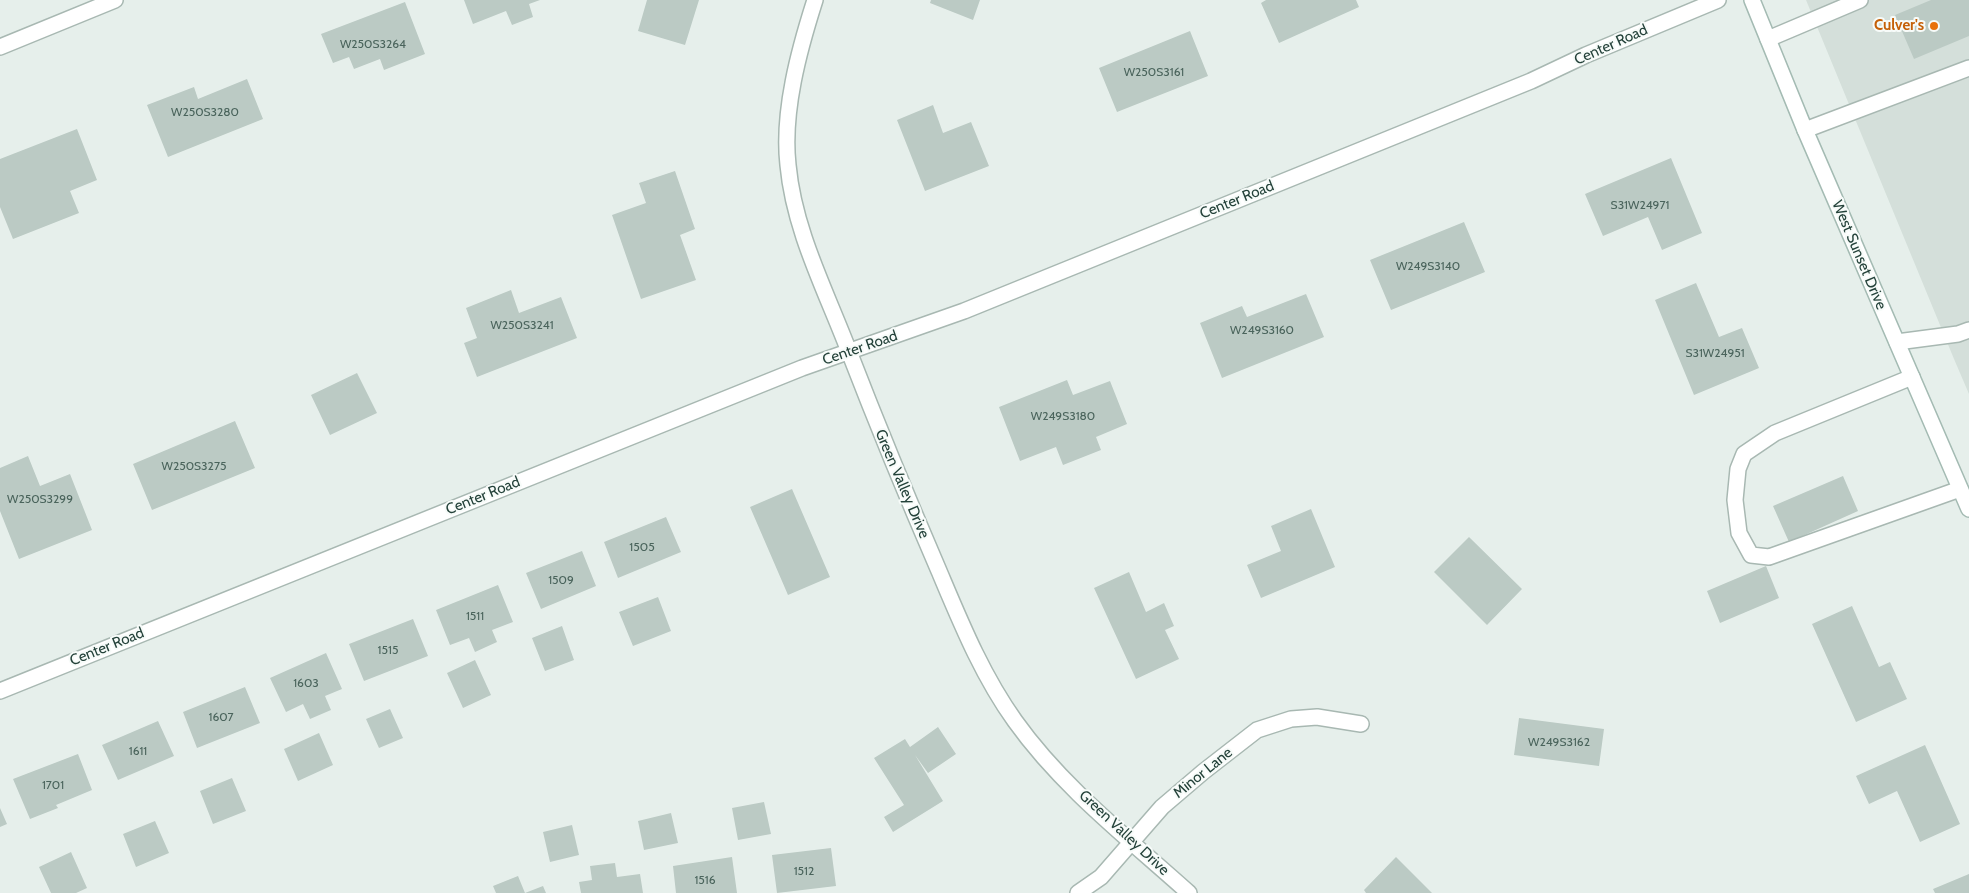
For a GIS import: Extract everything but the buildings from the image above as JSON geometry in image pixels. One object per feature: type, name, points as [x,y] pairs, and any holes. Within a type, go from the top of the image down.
[{"type":"street","points":[[0,47],[115,0]]},
{"type":"street","name":"Green Valley Drive","points":[[815,0],[802,41],[793,88],[787,163],[793,206],[815,269],[891,461],[971,646],[991,685],[1014,721],[1039,752],[1132,842],[1189,893]]},
{"type":"street","name":"Center Road","points":[[0,691],[802,368],[964,311],[1532,81],[1595,51],[1718,0]]},
{"type":"street","name":"West Sunset Drive","points":[[1752,0],[1805,130],[1969,509]]},
{"type":"street","points":[[1768,39],[1860,0]]},
{"type":"street","points":[[1805,130],[1969,68]]},
{"type":"street","points":[[1897,342],[1958,334],[1969,330]]},
{"type":"street","points":[[1912,377],[1775,433],[1744,454],[1738,469],[1735,500],[1739,533],[1751,555],[1769,558],[1960,489]]},
{"type":"street","name":"Minor Lane","points":[[1078,893],[1102,877],[1162,807],[1257,730],[1291,719],[1317,717],[1361,724]]},
{"type":"shaded area","points":[[1806,0],[1969,0],[1969,394],[1954,359]]},
{"type":"place","name":"Culver's","points":[[1934,26]]}]
